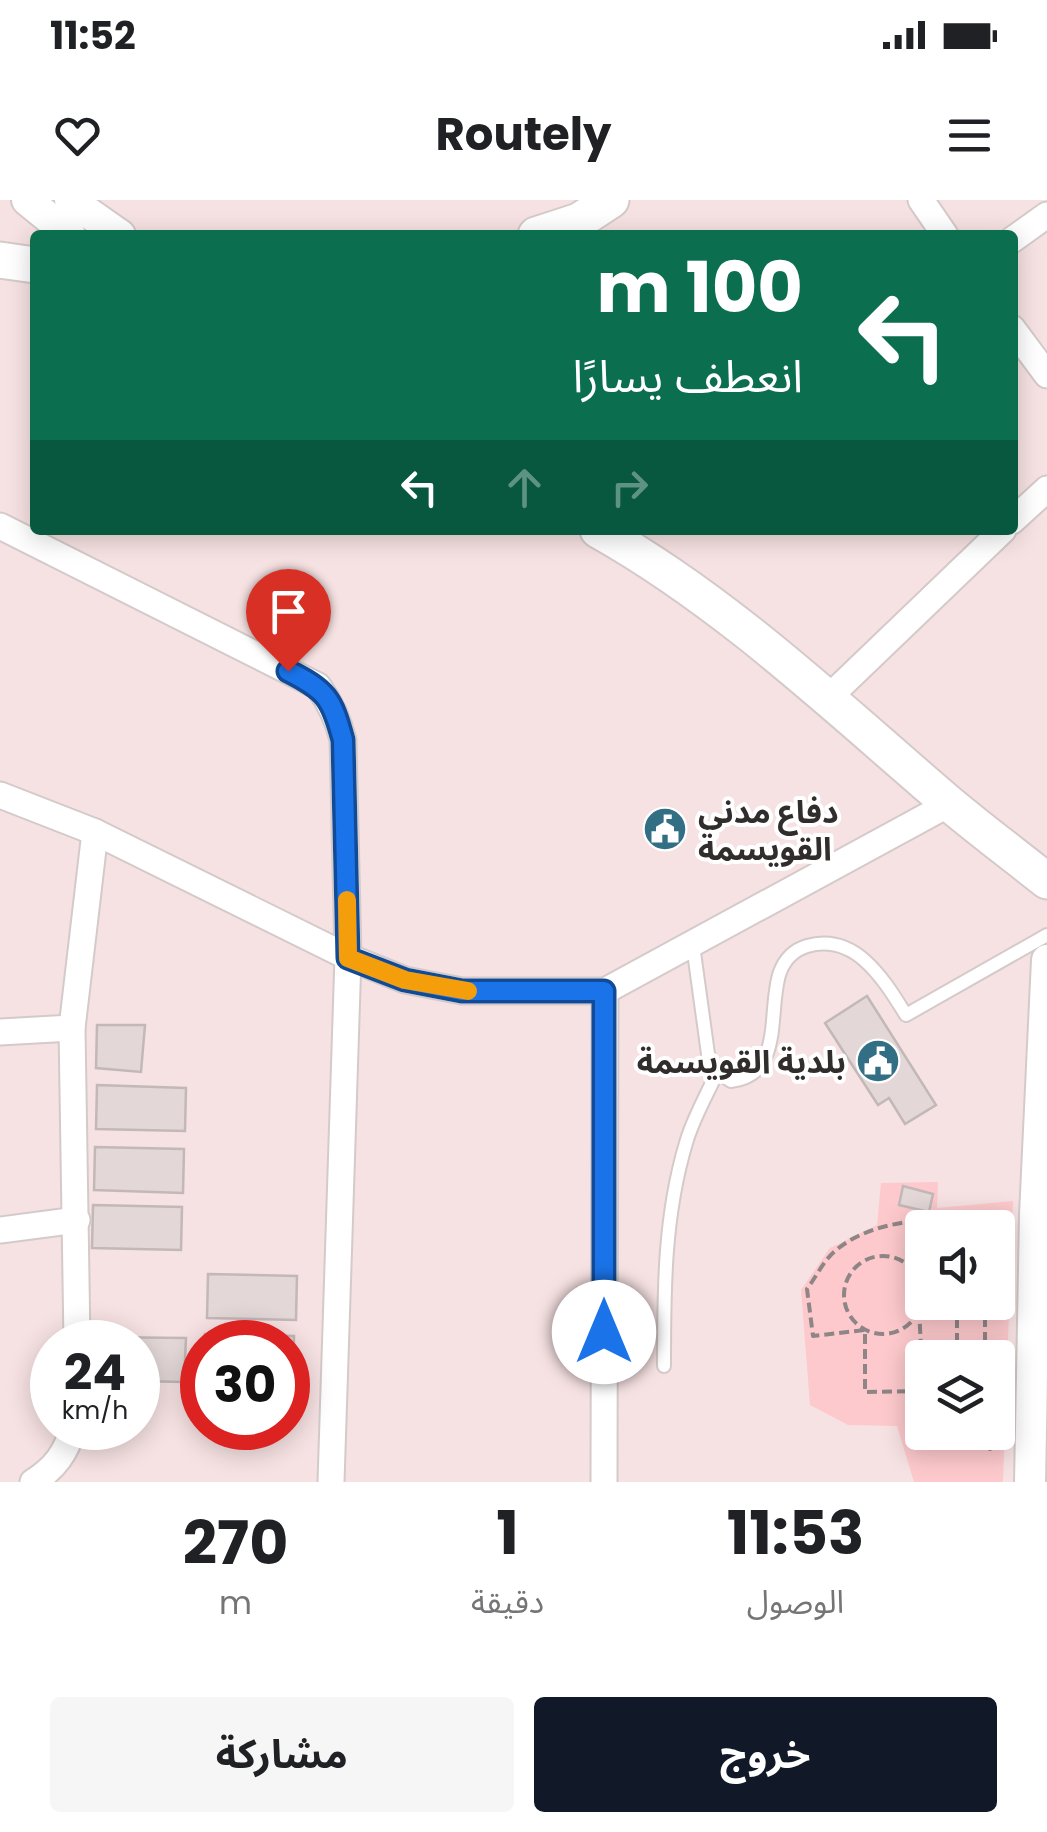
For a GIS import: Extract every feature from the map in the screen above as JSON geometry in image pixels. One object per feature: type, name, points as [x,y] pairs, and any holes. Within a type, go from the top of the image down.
[{"type":"main road","points":[[550,230],[579,220],[611,200]]},
{"type":"main road","points":[[0,260],[30,263]]},
{"type":"main road","points":[[606,535],[690,587],[1047,881]]},
{"type":"street","points":[[26,200],[64,230]]},
{"type":"street","points":[[70,200],[113,230]]},
{"type":"street","points":[[921,200],[942,230]]},
{"type":"street","points":[[1018,236],[1047,215]]},
{"type":"street","points":[[1018,336],[1047,374]]},
{"type":"street","points":[[1018,516],[1047,488]]},
{"type":"street","points":[[0,526],[318,686],[332,706],[343,740],[348,958],[331,1482]]},
{"type":"street","points":[[828,698],[999,535]]},
{"type":"street","points":[[0,795],[95,832],[348,958],[405,980],[462,991],[604,991],[949,804]]},
{"type":"street","points":[[77,1320],[72,1028],[95,832]]},
{"type":"street","points":[[1030,1482],[1035,1215],[1047,960]]},
{"type":"street","points":[[604,991],[604,1482]]},
{"type":"street","points":[[0,1032],[72,1028]]},
{"type":"street","points":[[0,1230],[77,1220]]},
{"type":"street","points":[[33,1482],[52,1470],[65,1450]]},
{"type":"lane","points":[[693,945],[708,1054],[717,1072],[731,1081],[741,1080],[762,1064],[773,1029],[780,970],[789,956],[802,947],[833,944],[868,961],[906,1014],[1047,935]]},
{"type":"lane","points":[[664,1366],[665,1256],[673,1194],[687,1139],[717,1072]]},
{"type":"path","points":[[1015,1216],[1035,1215]]},
{"type":"path","points":[[905,1223],[857,1237],[833,1252],[808,1289],[813,1336],[865,1330],[890,1333],[910,1320]]},
{"type":"path","points":[[905,1263],[896,1258],[870,1258],[850,1274],[845,1286],[847,1311],[865,1330],[866,1392],[905,1391]]},
{"type":"shaded area","points":[[0,200],[1047,200],[1047,1482],[0,1482]]},
{"type":"shaded area","points":[[938,1182],[937,1208],[1013,1201],[1013,1210],[905,1210],[905,1320],[1009,1320],[1008,1340],[905,1340],[905,1450],[1004,1450],[1003,1482],[914,1482],[897,1426],[848,1425],[810,1405],[801,1290],[830,1248],[877,1225],[881,1183]]},
{"type":"building","name":"بلدية القويسمة","points":[[867,996],[936,1105],[905,1124],[889,1098],[878,1105],[825,1023]]},
{"type":"building","points":[[97,1025],[145,1025],[141,1072],[96,1068]]},
{"type":"building","points":[[97,1085],[186,1088],[185,1131],[96,1129]]},
{"type":"building","points":[[95,1147],[184,1149],[183,1193],[94,1190]]},
{"type":"building","points":[[903,1186],[933,1194],[929,1210],[899,1205]]},
{"type":"building","points":[[93,1205],[182,1207],[181,1250],[92,1248]]},
{"type":"building","points":[[208,1274],[297,1276],[296,1320],[207,1318]]},
{"type":"building","points":[[160,1338],[180,1338],[180,1382],[160,1381]]},
{"type":"slow traffic","points":[[347,900],[348,958],[405,980],[468,991]]},
{"type":"place","name":"دفاع مدني القويسمة","points":[[665,829]]},
{"type":"place","name":"بلدية القويسمة","points":[[878,1061]]},
{"type":"route","points":[[288,671],[318,686],[332,706],[343,740],[348,958],[405,980],[462,991],[604,991],[604,1332]]}]
